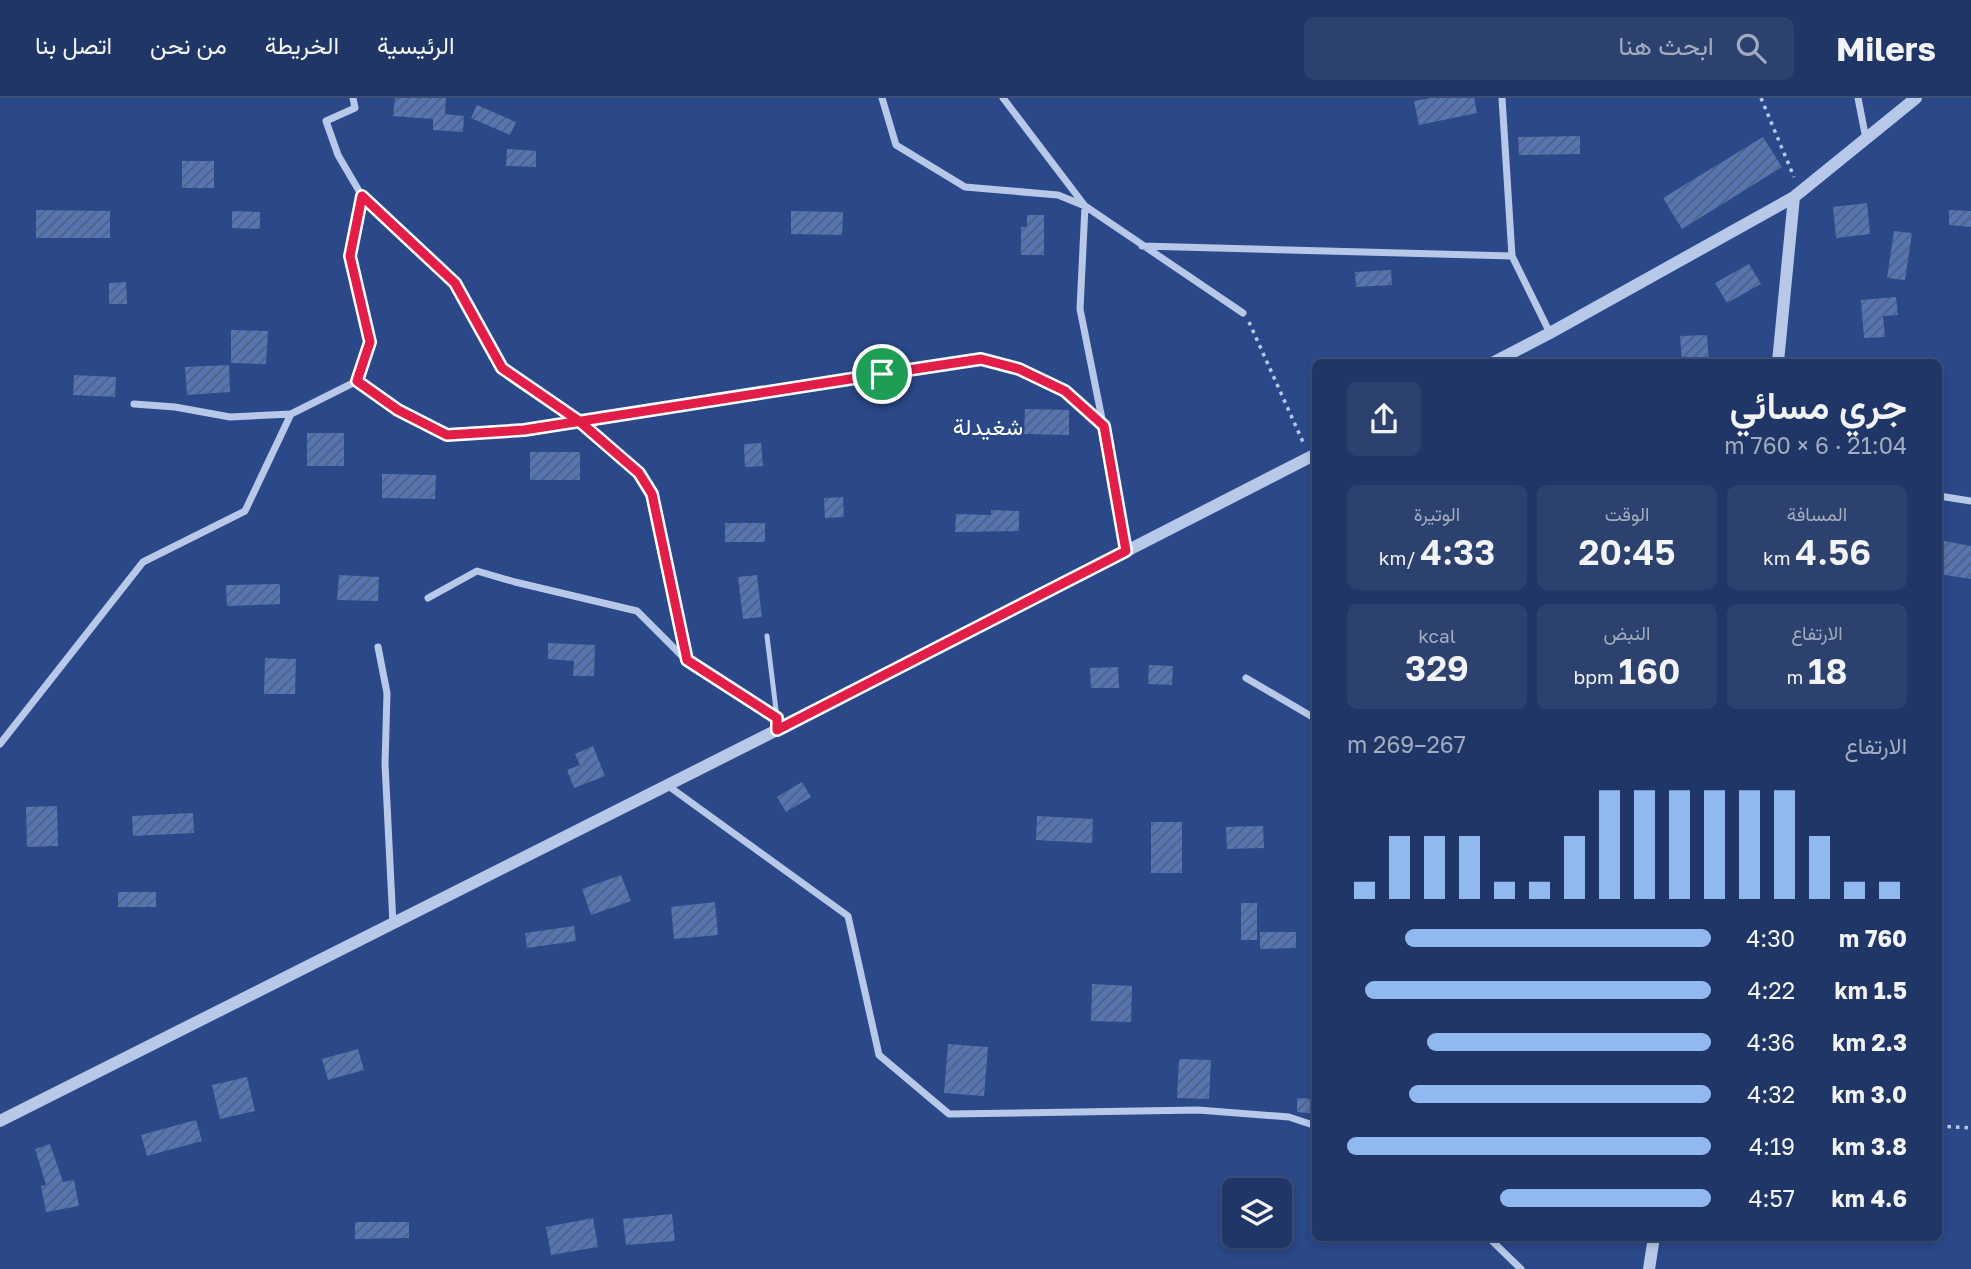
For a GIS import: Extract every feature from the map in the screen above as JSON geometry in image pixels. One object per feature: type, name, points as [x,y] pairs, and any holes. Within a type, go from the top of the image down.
[{"type":"street","points":[[353,98],[355,108],[326,121],[338,155],[362,196],[455,283],[502,368],[579,421],[639,473],[652,494],[687,660]]},
{"type":"street","points":[[882,98],[896,145],[965,187],[1058,195],[1085,206],[1243,313]]},
{"type":"street","points":[[1003,98],[1085,206],[1080,309],[1126,551]]},
{"type":"street","points":[[1502,98],[1512,256],[1550,334]]},
{"type":"street","points":[[1858,98],[1866,139]]},
{"type":"street","points":[[1500,359],[1550,334],[1797,195],[1916,98]]},
{"type":"street","points":[[1778,359],[1797,195]]},
{"type":"street","points":[[134,404],[176,407],[230,417],[291,414],[357,381],[370,342],[350,256],[362,196]]},
{"type":"street","points":[[1142,246],[1512,256]]},
{"type":"street","points":[[357,381],[398,410],[447,435],[524,430],[981,359],[1019,369],[1065,391],[1104,426]]},
{"type":"street","points":[[0,744],[143,562],[245,511],[291,414]]},
{"type":"street","points":[[0,1121],[667,785],[777,724],[1312,456]]},
{"type":"street","points":[[1942,496],[1971,501]]},
{"type":"street","points":[[428,598],[477,571],[637,611],[687,660],[777,724]]},
{"type":"street","points":[[378,647],[387,693],[385,764],[393,924]]},
{"type":"street","points":[[1245,678],[1312,717]]},
{"type":"street","points":[[667,785],[848,916],[879,1055],[949,1114],[1198,1110],[1289,1117],[1312,1125]]},
{"type":"street","points":[[1492,1241],[1521,1269]]},
{"type":"street","points":[[1649,1269],[1653,1241]]},
{"type":"lane","points":[[766,636],[777,724]]},
{"type":"path","points":[[1761,98],[1797,195]]},
{"type":"path","points":[[1243,313],[1254,330],[1312,453]]},
{"type":"path","points":[[1942,1126],[1971,1128]]},
{"type":"building","points":[[395,98],[446,98],[445,114],[464,116],[463,132],[433,130],[433,119],[393,116]]},
{"type":"building","points":[[1430,98],[1474,98],[1477,113],[1419,125],[1414,101]]},
{"type":"building","points":[[477,105],[516,122],[510,135],[471,118]]},
{"type":"building","points":[[1580,136],[1580,154],[1519,155],[1518,137]]},
{"type":"building","points":[[1763,137],[1782,167],[1682,229],[1663,198]]},
{"type":"building","points":[[507,149],[536,151],[536,167],[506,166]]},
{"type":"building","points":[[182,161],[214,161],[214,188],[182,188]]},
{"type":"building","points":[[1867,203],[1870,234],[1836,238],[1833,207]]},
{"type":"building","points":[[36,210],[110,211],[110,238],[36,238]]},
{"type":"building","points":[[1949,210],[1971,211],[1971,227],[1949,225]]},
{"type":"building","points":[[232,211],[260,212],[260,229],[232,228]]},
{"type":"building","points":[[791,211],[843,212],[842,235],[791,234]]},
{"type":"building","points":[[1027,215],[1044,215],[1044,255],[1021,255],[1021,227],[1027,227]]},
{"type":"building","points":[[1894,231],[1912,233],[1905,280],[1887,278]]},
{"type":"building","points":[[1749,264],[1761,284],[1727,303],[1715,283]]},
{"type":"building","points":[[1391,270],[1392,285],[1356,287],[1355,272]]},
{"type":"building","points":[[126,282],[127,304],[109,304],[109,283]]},
{"type":"building","points":[[1896,297],[1898,315],[1883,316],[1885,337],[1864,338],[1861,300]]},
{"type":"building","points":[[231,330],[268,331],[266,364],[231,363]]},
{"type":"building","points":[[1707,335],[1709,359],[1682,359],[1680,336]]},
{"type":"building","points":[[229,365],[230,392],[187,395],[185,367]]},
{"type":"building","points":[[74,375],[116,377],[115,397],[73,395]]},
{"type":"building","points":[[1025,409],[1069,410],[1069,435],[1024,434]]},
{"type":"building","points":[[307,433],[344,433],[344,466],[307,466]]},
{"type":"building","points":[[761,443],[763,466],[745,467],[744,444]]},
{"type":"building","points":[[530,452],[580,452],[580,480],[530,480]]},
{"type":"building","points":[[382,474],[436,475],[435,499],[382,498]]},
{"type":"building","points":[[843,497],[844,517],[825,518],[824,498]]},
{"type":"building","points":[[991,510],[1019,511],[1019,531],[955,532],[956,514],[991,515]]},
{"type":"building","points":[[725,523],[765,523],[765,542],[725,542]]},
{"type":"building","points":[[1944,541],[1971,546],[1971,579],[1942,574]]},
{"type":"building","points":[[339,575],[379,577],[378,601],[337,600]]},
{"type":"building","points":[[757,575],[762,617],[743,619],[738,577]]},
{"type":"building","points":[[280,584],[280,604],[227,606],[226,585]]},
{"type":"building","points":[[548,643],[595,645],[594,676],[573,676],[574,661],[548,659]]},
{"type":"building","points":[[265,658],[296,659],[295,694],[264,694]]},
{"type":"building","points":[[1149,665],[1173,666],[1172,685],[1148,684]]},
{"type":"building","points":[[1118,667],[1119,688],[1091,688],[1090,668]]},
{"type":"building","points":[[593,746],[605,776],[574,788],[567,770],[580,765],[575,754]]},
{"type":"building","points":[[802,782],[811,797],[786,812],[777,797]]},
{"type":"building","points":[[57,806],[58,846],[27,847],[26,807]]},
{"type":"building","points":[[193,813],[194,833],[133,836],[132,816]]},
{"type":"building","points":[[1037,816],[1093,819],[1092,843],[1036,840]]},
{"type":"building","points":[[1151,822],[1182,822],[1182,873],[1151,873]]},
{"type":"building","points":[[1263,826],[1264,848],[1227,849],[1226,827]]},
{"type":"building","points":[[621,875],[631,901],[591,915],[582,889]]},
{"type":"building","points":[[118,892],[156,892],[156,907],[118,907]]},
{"type":"building","points":[[715,902],[718,935],[674,939],[671,907]]},
{"type":"building","points":[[1241,903],[1257,903],[1257,940],[1241,940]]},
{"type":"building","points":[[574,926],[576,941],[527,948],[525,933]]},
{"type":"building","points":[[1260,932],[1296,932],[1296,948],[1260,949]]},
{"type":"building","points":[[1092,984],[1132,986],[1131,1022],[1091,1021]]},
{"type":"building","points":[[948,1044],[988,1047],[984,1096],[944,1093]]},
{"type":"building","points":[[358,1049],[364,1070],[328,1080],[322,1059]]},
{"type":"building","points":[[1179,1059],[1211,1060],[1209,1099],[1177,1098]]},
{"type":"building","points":[[247,1077],[255,1111],[220,1119],[212,1085]]},
{"type":"building","points":[[1297,1098],[1312,1099],[1312,1114],[1297,1112]]},
{"type":"building","points":[[196,1120],[202,1141],[147,1156],[141,1135]]},
{"type":"building","points":[[50,1144],[63,1182],[74,1180],[79,1206],[46,1212],[41,1186],[46,1185],[35,1149]]},
{"type":"building","points":[[672,1214],[675,1241],[626,1245],[623,1219]]},
{"type":"building","points":[[593,1218],[598,1247],[551,1255],[546,1227]]},
{"type":"building","points":[[355,1222],[409,1222],[409,1238],[355,1239]]},
{"type":"district","name":"شغيدلة","points":[[988,427]]},
{"type":"route","points":[[882,374],[684,404],[631,413],[579,421],[524,430],[447,435],[398,410],[357,381],[370,342],[350,256],[362,196],[455,283],[502,368],[579,421],[639,473],[652,494],[687,660],[777,718],[777,730],[1126,551],[1104,426],[1065,391],[1019,369],[981,359],[882,374]]}]
